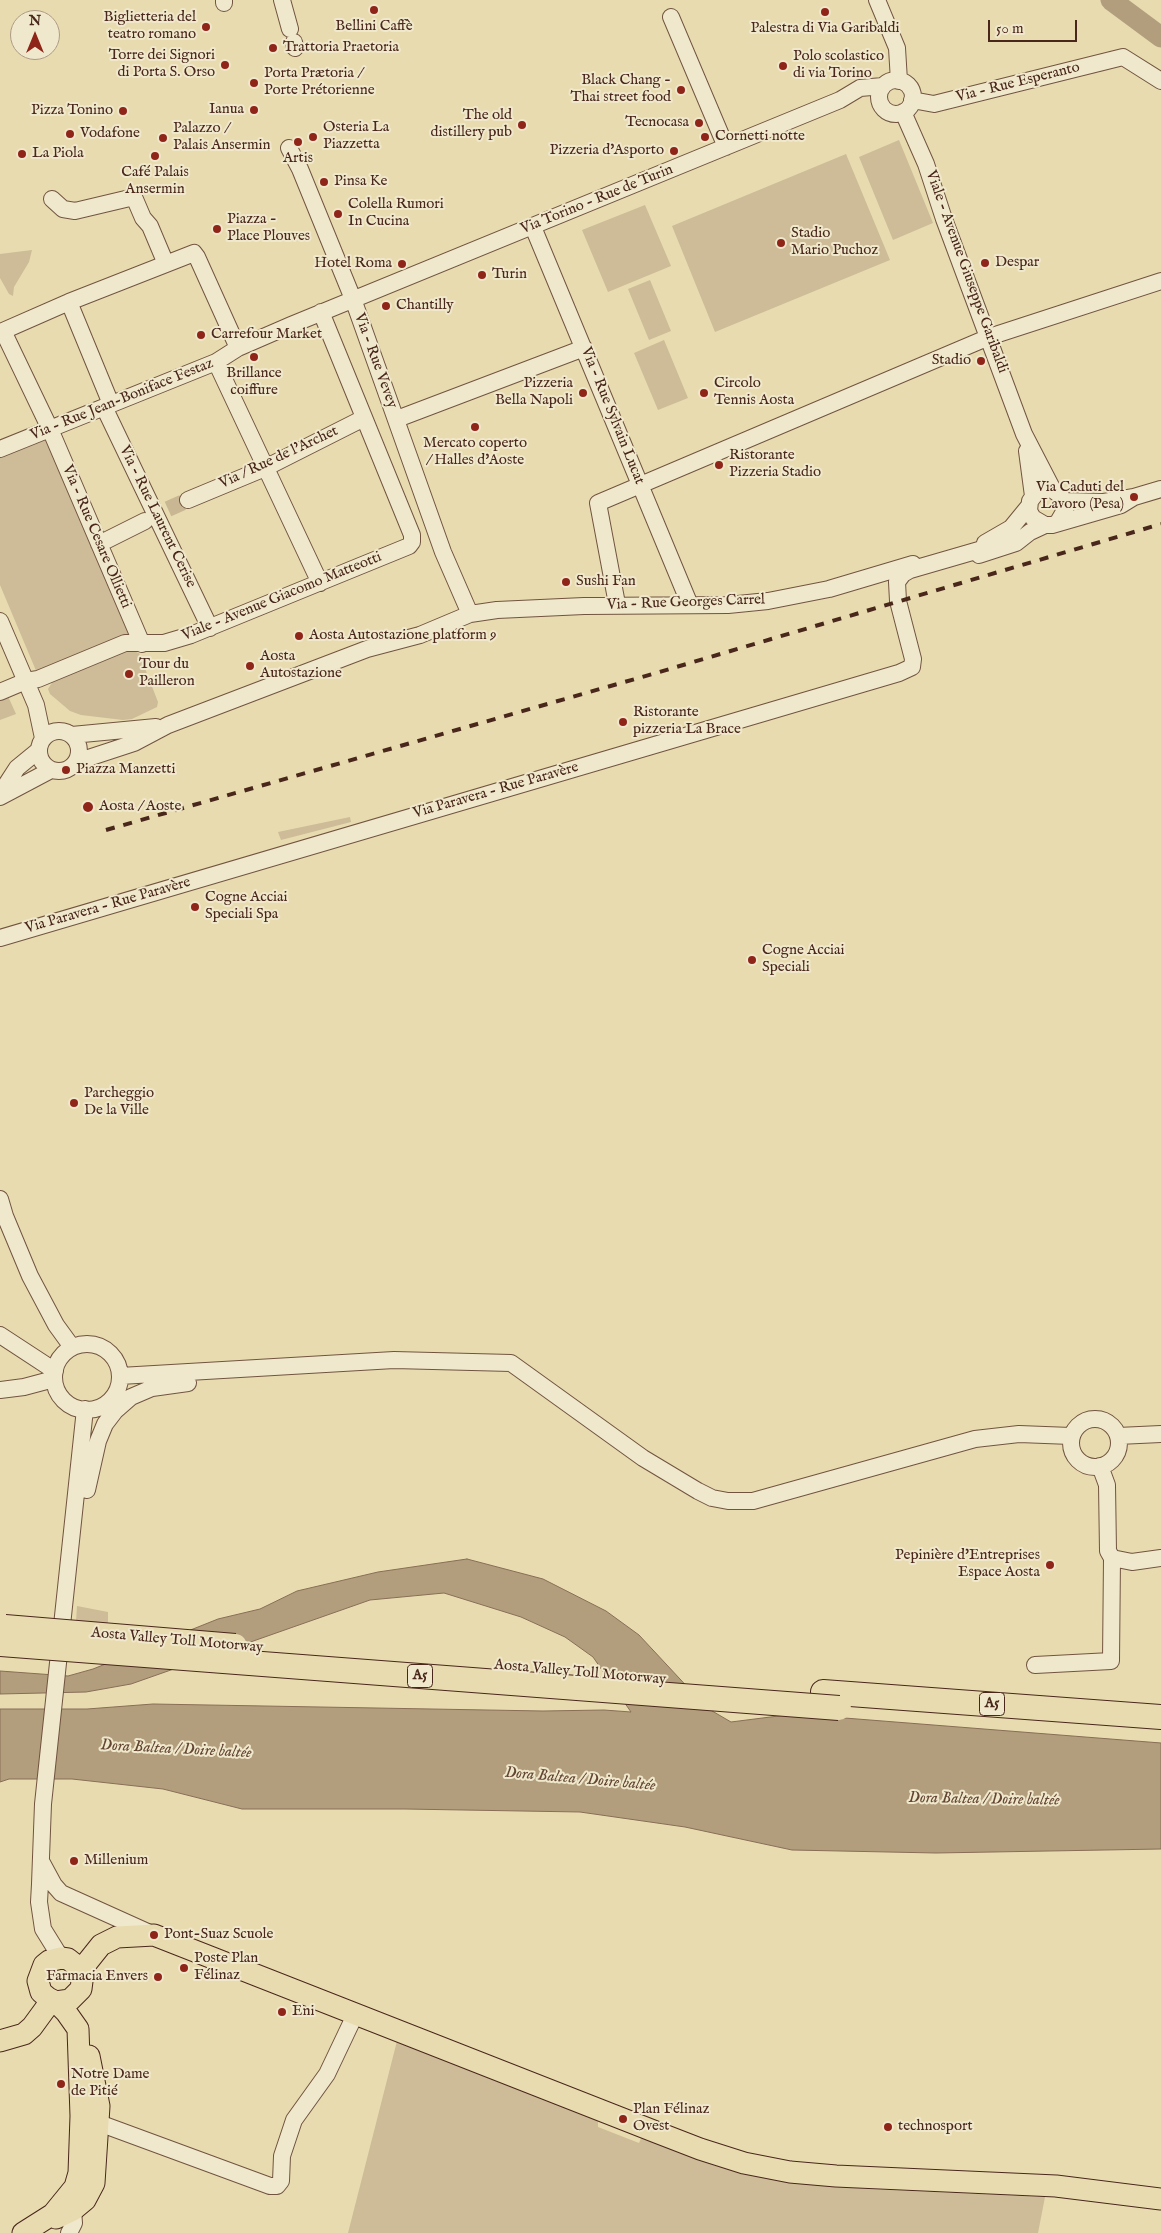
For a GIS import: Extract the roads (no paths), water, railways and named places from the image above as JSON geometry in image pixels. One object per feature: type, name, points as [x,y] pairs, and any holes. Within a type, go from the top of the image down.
[{"type":"highway","name":"Aosta Valley Toll Motorway","points":[[2,1633],[831,1700],[1161,1732]]},
{"type":"highway","name":"Aosta Valley Toll Motorway","points":[[831,1700],[1161,1717]]},
{"type":"main road","points":[[9,2038],[25,2022],[47,1990],[49,1961],[64,1959],[82,1950],[94,1936],[101,1932],[118,1925],[130,1925]]},
{"type":"main road","points":[[47,1990],[63,2002],[80,1988],[85,1965],[101,1945],[124,1936],[154,1935],[700,2149],[744,2163],[790,2172],[836,2176],[1056,2186],[1161,2199]]},
{"type":"main road","points":[[30,2229],[53,2214],[75,2187],[80,2173],[81,2158],[96,2089],[89,2060],[88,2031],[80,1988],[80,1970],[64,1959]]},
{"type":"main road","points":[[30,2229],[73,2210],[85,2200],[94,2183],[90,2120],[78,2029],[47,1990]]},
{"type":"street","points":[[282,0],[293,39]]},
{"type":"street","points":[[877,0],[897,48],[899,81],[893,80],[881,94],[886,111],[892,114],[908,106]]},
{"type":"street","points":[[671,17],[726,148]]},
{"type":"street","name":"Via - Rue Esperanto","points":[[908,106],[934,104],[1123,57],[1161,80]]},
{"type":"street","name":"Viale - Avenue Giuseppe Garibaldi","points":[[899,81],[910,87],[908,106],[944,219],[1024,434],[1059,496]]},
{"type":"street","name":"Via Torino - Rue de Turin","points":[[353,299],[840,100],[881,94]]},
{"type":"street","name":"Via - Rue Vevey","points":[[290,148],[300,168],[353,299],[443,552],[470,614]]},
{"type":"street","points":[[52,199],[63,209],[75,211],[134,197],[143,218],[150,226],[166,264]]},
{"type":"street","name":"Via - Rue Sylvain Lucat","points":[[533,227],[690,605]]},
{"type":"street","points":[[1,329],[194,253],[238,348]]},
{"type":"street","points":[[617,604],[598,503],[989,337],[1161,281]]},
{"type":"street","name":"Via - Rue Jean-Boniface Festaz","points":[[0,449],[216,362],[238,348],[353,299]]},
{"type":"street","name":"Via - Rue Laurent Cerise","points":[[69,302],[107,406],[210,628]]},
{"type":"street","points":[[321,312],[364,418]]},
{"type":"street","name":"Via - Rue Cesare Ollietti","points":[[1,329],[50,429],[142,644]]},
{"type":"street","points":[[396,419],[584,348]]},
{"type":"street","points":[[216,362],[320,583]]},
{"type":"street","name":"Via / Rue de l'Archet","points":[[191,499],[265,468],[364,418]]},
{"type":"street","name":"Viale - Avenue Giacomo Matteotti","points":[[0,692],[26,681],[38,679],[125,643],[164,643],[210,628],[409,546],[412,542],[412,535],[364,418]]},
{"type":"street","name":"Viale - Avenue Giuseppe Garibaldi","points":[[1024,434],[1031,501]]},
{"type":"street","points":[[1051,524],[1033,518],[1031,501],[1045,489],[1059,496],[1104,502],[1134,498]]},
{"type":"street","points":[[829,589],[874,581],[899,581],[1000,550],[1016,543],[1030,532],[1051,524],[1121,505],[1134,498],[1161,489]]},
{"type":"street","points":[[1051,524],[1064,514],[1059,496]]},
{"type":"street","name":"Via - Rue Georges Carrel","points":[[168,725],[367,649],[420,635],[470,614],[498,610],[617,604],[728,605],[768,601],[829,589],[867,576],[965,551],[994,539],[1011,528],[1031,501]]},
{"type":"street","points":[[99,544],[156,515]]},
{"type":"street","points":[[899,581],[910,570],[979,550],[990,544],[994,539]]},
{"type":"street","name":"Via Paravera - Rue Paravère","points":[[0,938],[899,673],[912,667],[913,658],[899,581]]},
{"type":"street","points":[[0,621],[36,705],[42,762],[51,770]]},
{"type":"street","points":[[36,705],[68,733],[79,746],[80,752],[76,762]]},
{"type":"street","points":[[0,795],[17,768],[52,732],[68,733],[168,725]]},
{"type":"street","points":[[0,795],[51,770],[66,770],[76,762],[134,743],[168,725]]},
{"type":"street","points":[[0,1199],[5,1216],[30,1276],[56,1325],[61,1363],[61,1396]]},
{"type":"street","points":[[0,1335],[20,1349],[44,1355],[61,1363]]},
{"type":"street","points":[[0,1390],[24,1388],[47,1390],[61,1396],[72,1406],[85,1410],[100,1407],[112,1398],[117,1391],[120,1376],[117,1362],[108,1350],[94,1344],[79,1345],[61,1363],[24,1388]]},
{"type":"street","points":[[120,1376],[394,1360],[511,1363],[643,1458],[698,1491],[712,1498],[728,1501],[753,1501],[975,1439],[1019,1434],[1071,1436]]},
{"type":"street","points":[[74,1520],[87,1489],[98,1441],[105,1424],[116,1411],[131,1397],[152,1388],[173,1384],[195,1383],[222,1371]]},
{"type":"street","points":[[64,1959],[47,1939],[39,1902],[44,1800],[85,1410]]},
{"type":"street","points":[[1094,1418],[1109,1423],[1118,1436],[1119,1444],[1113,1458],[1100,1466],[1090,1466],[1081,1462],[1074,1455],[1070,1446],[1071,1436],[1080,1423],[1094,1418]]},
{"type":"street","points":[[1118,1436],[1161,1434]]},
{"type":"street","points":[[1036,1665],[1111,1660],[1112,1558],[1108,1551],[1107,1485],[1100,1466]]},
{"type":"street","points":[[1112,1558],[1132,1562],[1161,1558]]},
{"type":"street","points":[[44,1800],[39,1813],[37,1828],[34,1922],[47,1990]]},
{"type":"street","points":[[41,1859],[54,1885],[61,1892],[154,1935]]},
{"type":"street","points":[[90,2120],[270,2186],[277,2186],[281,2181],[282,2156],[294,2120],[327,2074],[355,2015]]},
{"type":"street","points":[[69,2233],[74,2223],[73,2210]]},
{"type":"water","name":"Dora Baltea / Doire baltée","points":[[467,1559],[543,1579],[606,1611],[639,1635],[707,1708],[731,1722],[794,1714],[1161,1743],[1161,1849],[936,1853],[792,1850],[685,1827],[580,1812],[242,1809],[163,1789],[72,1779],[9,1779],[0,1782],[0,1709],[87,1709],[153,1704],[543,1711],[604,1710],[631,1712],[593,1657],[565,1637],[521,1617],[444,1593],[370,1600],[131,1684],[86,1692],[0,1694],[0,1671],[68,1676],[93,1669],[218,1619],[260,1609],[297,1591],[378,1572]]},
{"type":"waterway","points":[[1111,0],[1161,37]]},
{"type":"tunnel","points":[[168,509],[188,500]]},
{"type":"railway","points":[[106,830],[656,673],[1161,524]]},
{"type":"place","name":"Bellini Caffè","points":[[374,10]]},
{"type":"place","name":"Palestra di Via Garibaldi","points":[[825,12]]},
{"type":"place","name":"Biglietteria del teatro romano","points":[[206,27]]},
{"type":"place","name":"Trattoria Praetoria","points":[[273,48]]},
{"type":"place","name":"Torre dei Signori di Porta S. Orso","points":[[225,65]]},
{"type":"place","name":"Polo scolastico di via Torino","points":[[783,66]]},
{"type":"place","name":"Porta Prætoria / Porte Prétorienne","points":[[254,83]]},
{"type":"place","name":"Black Chang - Thai street food","points":[[681,90]]},
{"type":"place","name":"Ianua","points":[[254,110]]},
{"type":"place","name":"Pizza Tonino","points":[[123,111]]},
{"type":"place","name":"Tecnocasa","points":[[699,123]]},
{"type":"place","name":"The old distillery pub","points":[[522,125]]},
{"type":"place","name":"Vodafone","points":[[70,134]]},
{"type":"place","name":"Osteria La Piazzetta","points":[[313,137]]},
{"type":"place","name":"Cornetti notte","points":[[705,137]]},
{"type":"place","name":"Palazzo / Palais Ansermin","points":[[163,138]]},
{"type":"place","name":"Artis","points":[[298,142]]},
{"type":"place","name":"Pizzeria d'Asporto","points":[[674,151]]},
{"type":"place","name":"La Piola","points":[[22,154]]},
{"type":"place","name":"Café Palais Ansermin","points":[[155,156]]},
{"type":"place","name":"Pinsa Ke","points":[[324,182]]},
{"type":"place","name":"Colella Rumori In Cucina","points":[[338,214]]},
{"type":"place","name":"Piazza - Place Plouves","points":[[217,229]]},
{"type":"place","name":"Stadio Mario Puchoz","points":[[781,243]]},
{"type":"place","name":"Despar","points":[[985,263]]},
{"type":"place","name":"Hotel Roma","points":[[402,264]]},
{"type":"place","name":"Turin","points":[[482,275]]},
{"type":"place","name":"Chantilly","points":[[386,306]]},
{"type":"place","name":"Carrefour Market","points":[[201,335]]},
{"type":"place","name":"Brillance coiffure","points":[[254,357]]},
{"type":"place","name":"Stadio","points":[[981,361]]},
{"type":"place","name":"Pizzeria Bella Napoli","points":[[583,393]]},
{"type":"place","name":"Circolo Tennis Aosta","points":[[704,393]]},
{"type":"place","name":"Mercato coperto / Halles d'Aoste","points":[[475,427]]},
{"type":"place","name":"Ristorante Pizzeria Stadio","points":[[719,465]]},
{"type":"place","name":"Via Caduti del Lavoro (Pesa)","points":[[1134,497]]},
{"type":"place","name":"Sushi Fan","points":[[566,582]]},
{"type":"place","name":"Aosta Autostazione platform 9","points":[[299,636]]},
{"type":"place","name":"Aosta Autostazione","points":[[250,666]]},
{"type":"place","name":"Tour du Pailleron","points":[[129,674]]},
{"type":"place","name":"Ristorante pizzeria La Brace","points":[[623,722]]},
{"type":"place","name":"Piazza Manzetti","points":[[66,770]]},
{"type":"place","name":"Aosta / Aoste","points":[[88,807]]},
{"type":"place","name":"Cogne Acciai Speciali Spa","points":[[195,907]]},
{"type":"place","name":"Cogne Acciai Speciali","points":[[752,960]]},
{"type":"place","name":"Parcheggio De la Ville","points":[[74,1103]]},
{"type":"place","name":"Pepinière d'Entreprises Espace Aosta","points":[[1050,1565]]},
{"type":"place","name":"Millenium","points":[[74,1861]]},
{"type":"place","name":"Pont-Suaz Scuole","points":[[154,1935]]},
{"type":"place","name":"Poste Plan Félinaz","points":[[184,1968]]},
{"type":"place","name":"Farmacia Envers","points":[[158,1977]]},
{"type":"place","name":"Eni","points":[[282,2012]]},
{"type":"place","name":"Notre Dame de Pitié","points":[[61,2084]]},
{"type":"place","name":"Plan Félinaz Ovest","points":[[623,2119]]},
{"type":"place","name":"technosport","points":[[888,2127]]}]
